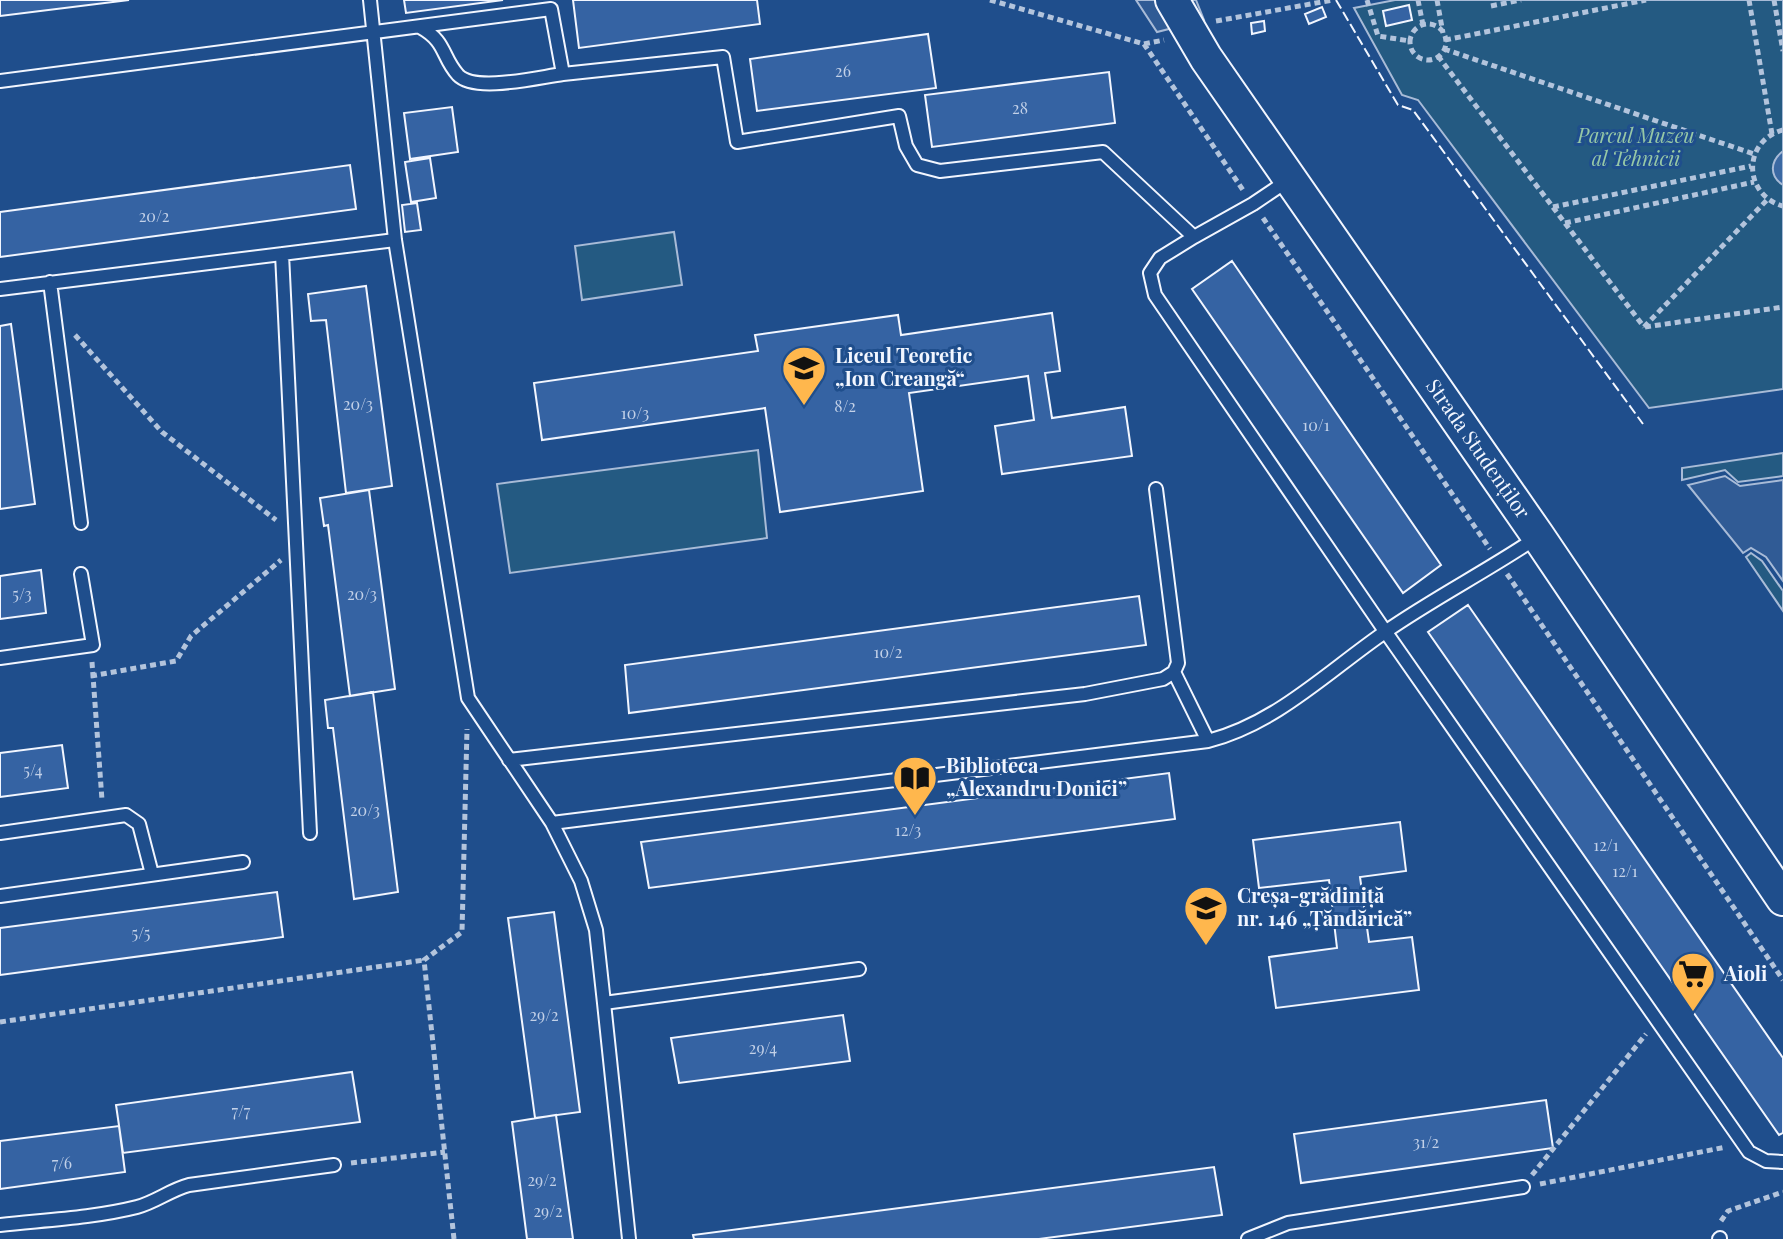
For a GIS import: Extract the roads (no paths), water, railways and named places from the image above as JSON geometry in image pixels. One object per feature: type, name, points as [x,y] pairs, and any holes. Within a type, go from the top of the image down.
[{"type":"main road","name":"Strada Studenților","points":[[1172,0],[1200,49],[1538,536],[1783,899]]},
{"type":"lane","points":[[370,0],[395,240],[468,698],[552,823],[591,907],[629,1239]]},
{"type":"lane","points":[[1,82],[551,9],[563,74]]},
{"type":"lane","points":[[420,27],[433,34],[459,76],[471,83],[485,84],[723,57],[737,142],[899,116],[906,146],[917,165],[940,171],[1103,152],[1194,237]]},
{"type":"lane","points":[[1290,179],[1160,258],[1150,273],[1155,295],[1743,1144],[1749,1152],[1766,1161],[1783,1162]]},
{"type":"lane","points":[[0,289],[395,240]]},
{"type":"lane","points":[[282,254],[310,833]]},
{"type":"lane","points":[[50,282],[81,523]]},
{"type":"lane","points":[[509,760],[1085,694],[1163,679],[1174,672],[1178,663],[1156,489]]},
{"type":"lane","points":[[552,823],[1208,741],[1239,732],[1270,716],[1385,631],[1538,536]]},
{"type":"lane","points":[[0,658],[93,645],[81,574]]},
{"type":"lane","points":[[1174,672],[1208,741]]},
{"type":"lane","points":[[0,833],[126,815],[139,824],[152,874]]},
{"type":"lane","points":[[0,896],[243,862]]},
{"type":"lane","points":[[604,1003],[859,969]]},
{"type":"lane","points":[[0,1225],[113,1212],[147,1204],[172,1189],[189,1185],[334,1165]]},
{"type":"lane","points":[[1248,1239],[1288,1223],[1523,1187]]},
{"type":"place","name":"Liceul Teoretic „Ion Creangă“","points":[[804,407]]},
{"type":"place","name":"Biblioteca „Alexandru Donici”","points":[[915,817]]},
{"type":"place","name":"Creșa-grădiniță nr. 146 „Țăndărică”","points":[[1206,947]]},
{"type":"place","name":"Aioli","points":[[1693,1013]]},
{"type":"park label","name":"Parcul Muzeu al Tehnicii","points":[[1636,148]]}]
